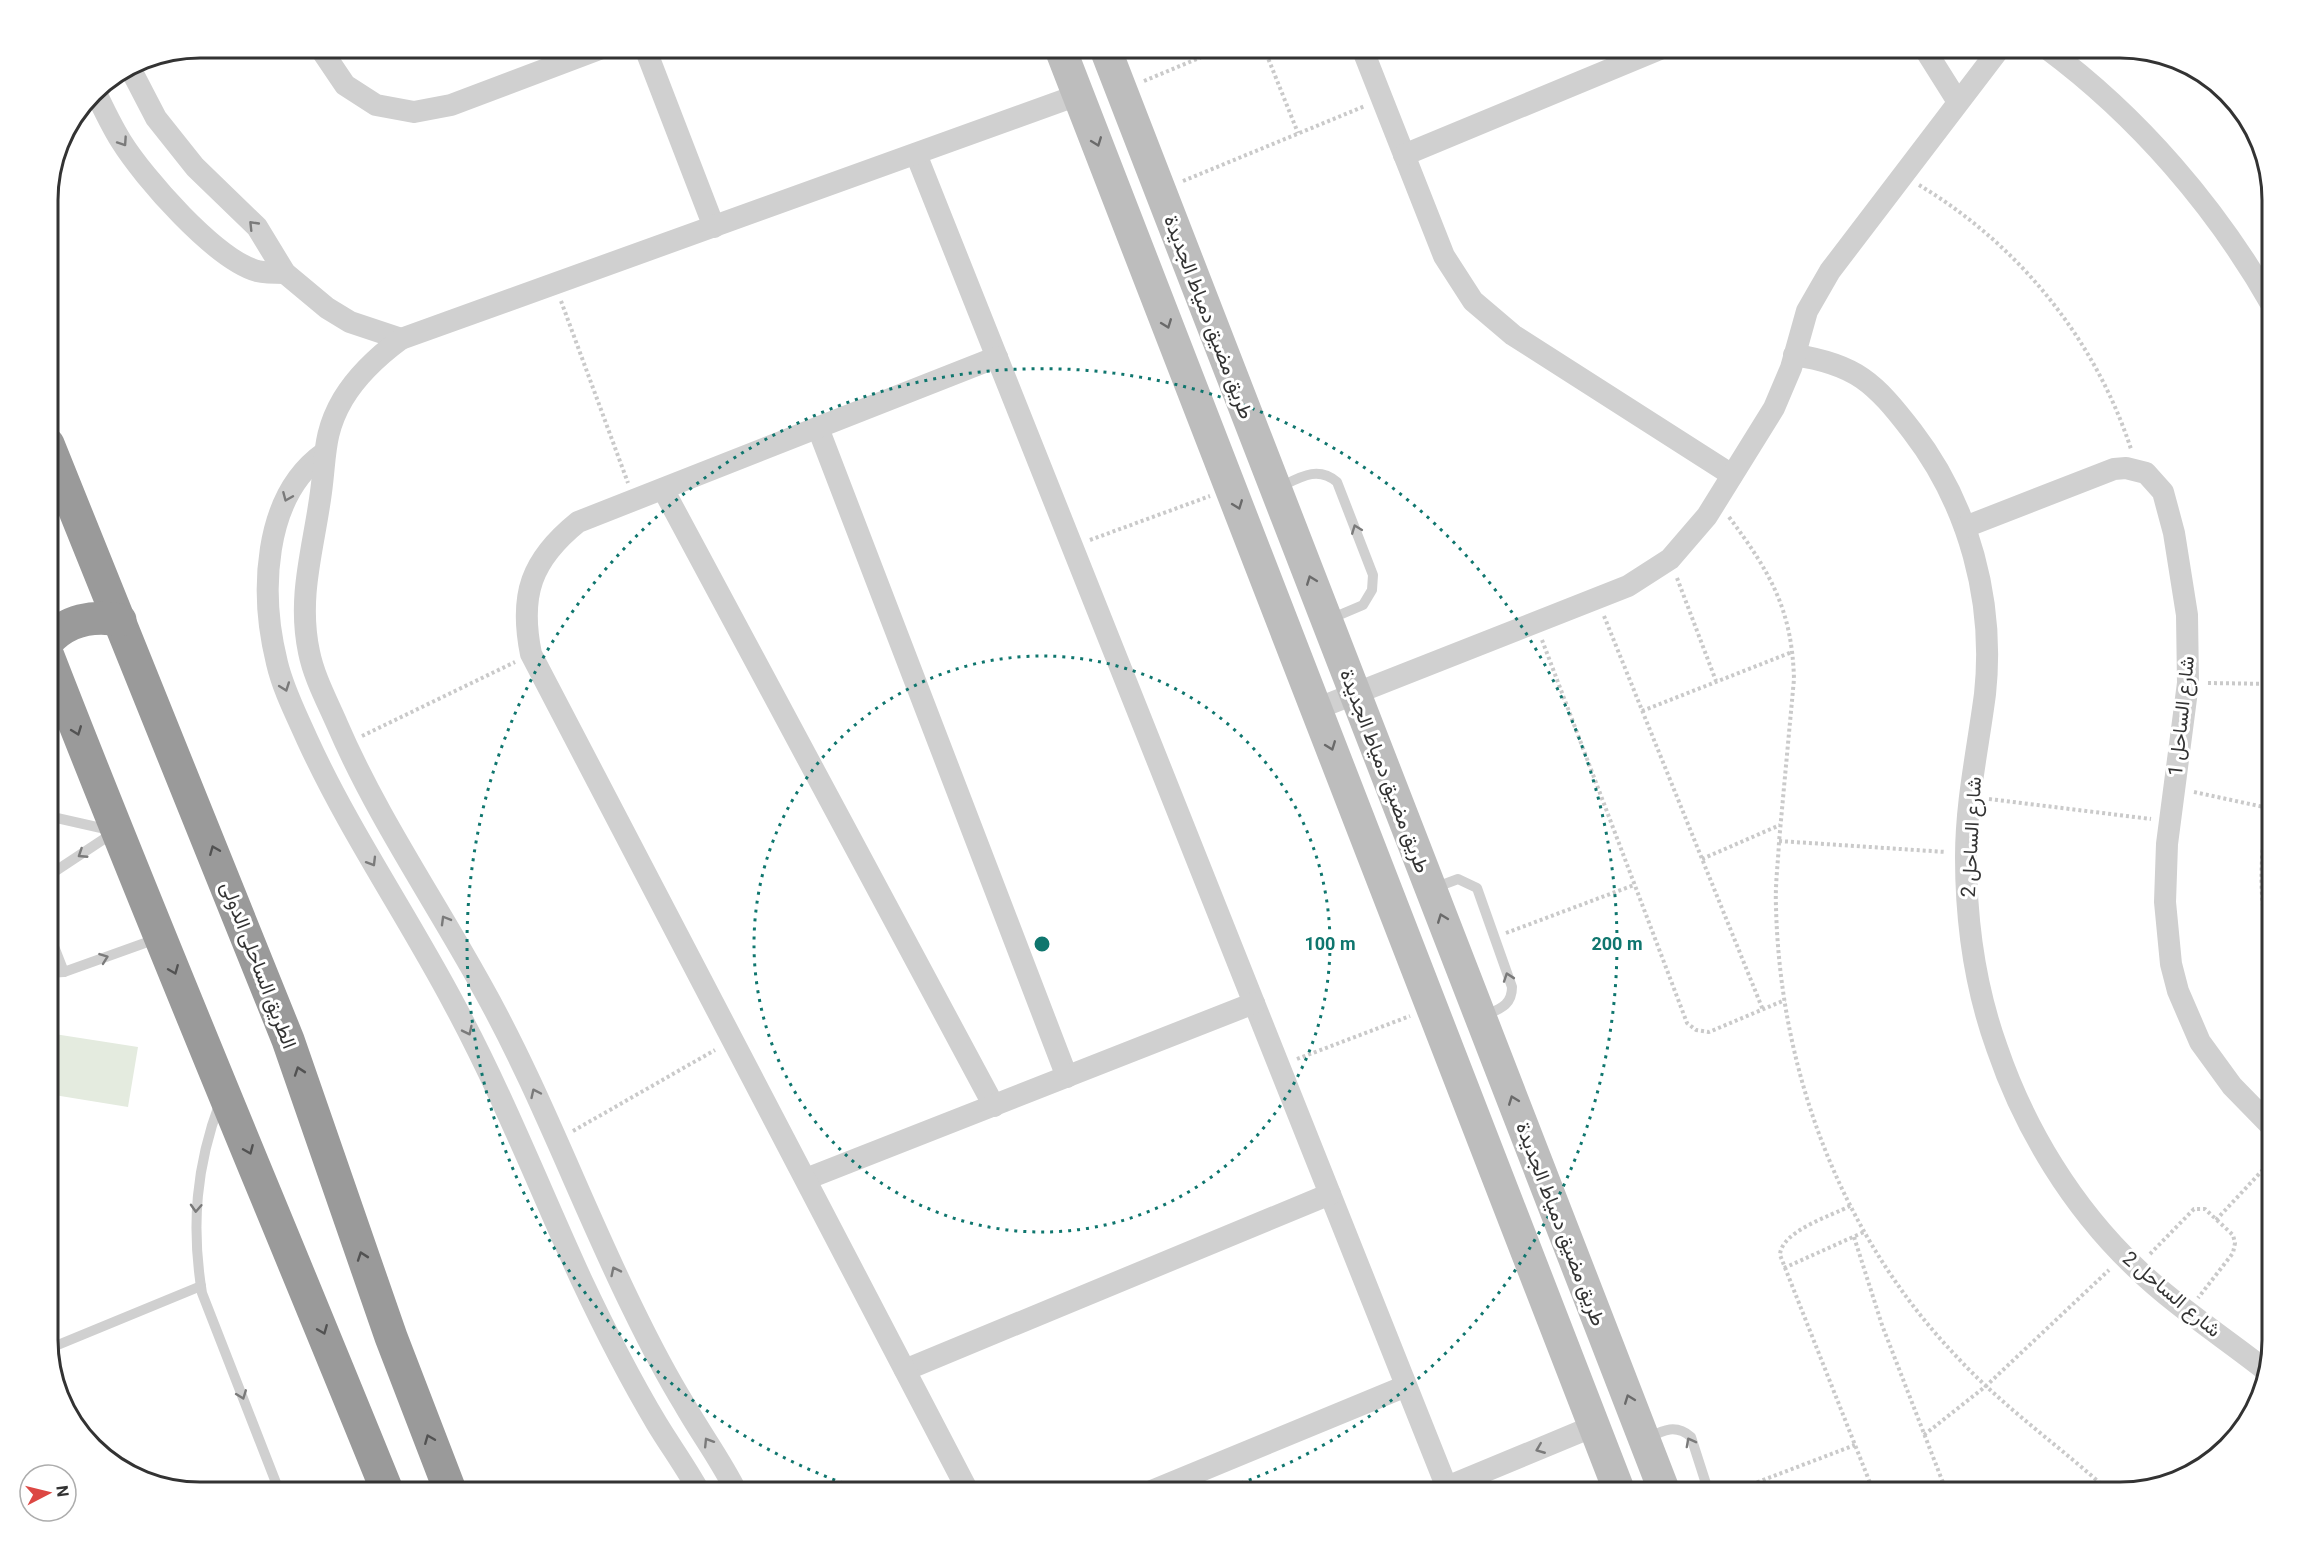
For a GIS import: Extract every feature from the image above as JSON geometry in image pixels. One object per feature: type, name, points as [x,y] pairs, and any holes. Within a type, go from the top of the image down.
[{"type":"highway","name":"الطريق الساحلى الدولى","points":[[59,471],[288,1040],[387,1326],[447,1482]]},
{"type":"highway","points":[[59,610],[78,605],[92,593],[102,576]]},
{"type":"highway","points":[[59,632],[84,620],[102,618],[120,620]]},
{"type":"highway","points":[[59,685],[116,831],[384,1482]]},
{"type":"street","points":[[1366,58],[1444,256],[1462,287],[1485,314],[1513,335],[1732,475]]},
{"type":"street","points":[[1404,155],[1637,58]]},
{"type":"street","points":[[1930,58],[1958,102]]},
{"type":"street","points":[[1316,709],[1628,586],[1670,558],[1696,531],[1774,408],[1794,355],[1802,325],[1816,293],[1845,250],[1992,58]]},
{"type":"street","points":[[2059,58],[2110,99],[2158,149],[2213,218],[2262,291]]},
{"type":"street","points":[[327,59],[345,85],[376,105],[414,112],[451,105],[573,59]]},
{"type":"street","points":[[649,59],[714,227]]},
{"type":"street","name":"طريق مضيق دمياط الجديدة","points":[[1064,59],[1594,1426],[1613,1482]]},
{"type":"street","name":"طريق مضيق دمياط الجديدة","points":[[1109,59],[1661,1482]]},
{"type":"street","points":[[134,76],[156,118],[195,167],[256,227],[285,273],[305,292],[342,317],[375,332],[401,339]]},
{"type":"street","points":[[731,1482],[646,1335],[611,1264],[557,1140],[484,989],[373,800],[345,744],[310,657],[303,623],[303,591],[321,496],[324,453],[331,426],[343,400],[372,363],[401,339],[1078,95]]},
{"type":"street","points":[[100,100],[122,142],[164,197],[235,261],[258,271],[285,273]]},
{"type":"street","points":[[916,154],[1445,1482]]},
{"type":"street","name":"شارع الساحل 2","points":[[1794,355],[1833,363],[1852,370],[1876,387],[1923,446],[1947,485],[1965,527],[1980,581],[1987,637],[1985,693],[1970,796],[1966,854],[1969,920],[1977,974],[1987,1017],[2008,1079],[2054,1167],[2092,1220],[2131,1262],[2260,1366]]},
{"type":"street","points":[[963,1482],[531,654],[525,624],[527,594],[537,566],[554,541],[578,522],[997,357]]},
{"type":"street","points":[[818,428],[1067,1077]]},
{"type":"street","points":[[324,453],[307,465],[286,498],[271,556],[268,591],[270,628],[284,683],[316,758],[345,815],[460,1014],[504,1103],[581,1278],[616,1351],[693,1482]]},
{"type":"street","points":[[1965,527],[2114,469],[2138,470]]},
{"type":"street","name":"شارع الساحل 1","points":[[2138,470],[2159,484],[2174,533],[2187,615],[2188,683],[2169,822],[2166,914],[2168,946],[2178,991],[2200,1042],[2215,1064],[2262,1116]]},
{"type":"street","points":[[663,489],[994,1106]]},
{"type":"street","points":[[806,1179],[1254,1003]]},
{"type":"street","points":[[905,1370],[1330,1194]]},
{"type":"street","points":[[1173,1482],[1406,1386]]},
{"type":"street","points":[[1466,1482],[1594,1426]]},
{"type":"lane","points":[[1276,489],[1312,472],[1326,474],[1337,482],[1373,575],[1373,582],[1363,605],[1327,621]]},
{"type":"lane","points":[[59,818],[116,831]]},
{"type":"lane","points":[[59,869],[116,831]]},
{"type":"lane","points":[[1431,889],[1450,880],[1458,879],[1477,888],[1512,993],[1505,1006],[1481,1017]]},
{"type":"lane","points":[[59,972],[161,937]]},
{"type":"lane","points":[[59,959],[64,972]]},
{"type":"lane","points":[[224,1090],[205,1146],[198,1184],[195,1234],[201,1286],[276,1482]]},
{"type":"lane","points":[[59,1344],[201,1286]]},
{"type":"lane","points":[[1645,1440],[1667,1429],[1687,1434],[1705,1482]]},
{"type":"path","points":[[1121,90],[1198,58]]},
{"type":"path","points":[[1268,58],[1299,134]]},
{"type":"path","points":[[1160,190],[1382,99]]},
{"type":"path","points":[[1903,176],[1957,210],[2007,251],[2063,315],[2107,389],[2138,470]]},
{"type":"path","points":[[554,284],[634,500]]},
{"type":"path","points":[[1073,547],[1231,488]]},
{"type":"path","points":[[1716,500],[1762,562],[1773,583],[1788,628],[1792,651],[1794,679],[1780,825],[1776,905],[1785,1000],[1807,1099],[1830,1163],[1864,1232],[1914,1308],[1951,1351],[1986,1386],[2042,1437],[2098,1482]]},
{"type":"path","points":[[1670,558],[1716,681]]},
{"type":"path","points":[[1597,599],[1763,1010]]},
{"type":"path","points":[[1535,623],[1685,1018],[1691,1027],[1709,1032],[1785,1000]]},
{"type":"path","points":[[1642,711],[1792,651]]},
{"type":"path","points":[[345,744],[531,654]]},
{"type":"path","points":[[2188,683],[2262,684]]},
{"type":"path","points":[[2173,787],[2262,807]]},
{"type":"path","points":[[1970,796],[2169,822]]},
{"type":"path","points":[[1702,859],[1780,825]]},
{"type":"path","points":[[1779,841],[1966,854]]},
{"type":"path","points":[[2262,847],[2260,877],[2262,908]]},
{"type":"path","points":[[1494,938],[1634,885]]},
{"type":"path","points":[[1279,1066],[1432,1007]]},
{"type":"path","points":[[557,1140],[732,1040]]},
{"type":"path","points":[[2216,1220],[2262,1171]]},
{"type":"path","points":[[1850,1206],[1787,1239],[1780,1249],[1784,1268],[1870,1482]]},
{"type":"path","points":[[1924,1435],[1986,1386],[2190,1210],[2205,1209],[2233,1235],[2235,1248],[2189,1310]]},
{"type":"path","points":[[1784,1268],[1864,1232]]},
{"type":"path","points":[[1854,1237],[1882,1325],[1943,1482]]},
{"type":"path","points":[[1758,1482],[1855,1445]]},
{"type":"shaded area","points":[[59,1035],[138,1047],[128,1107],[59,1096]]}]
